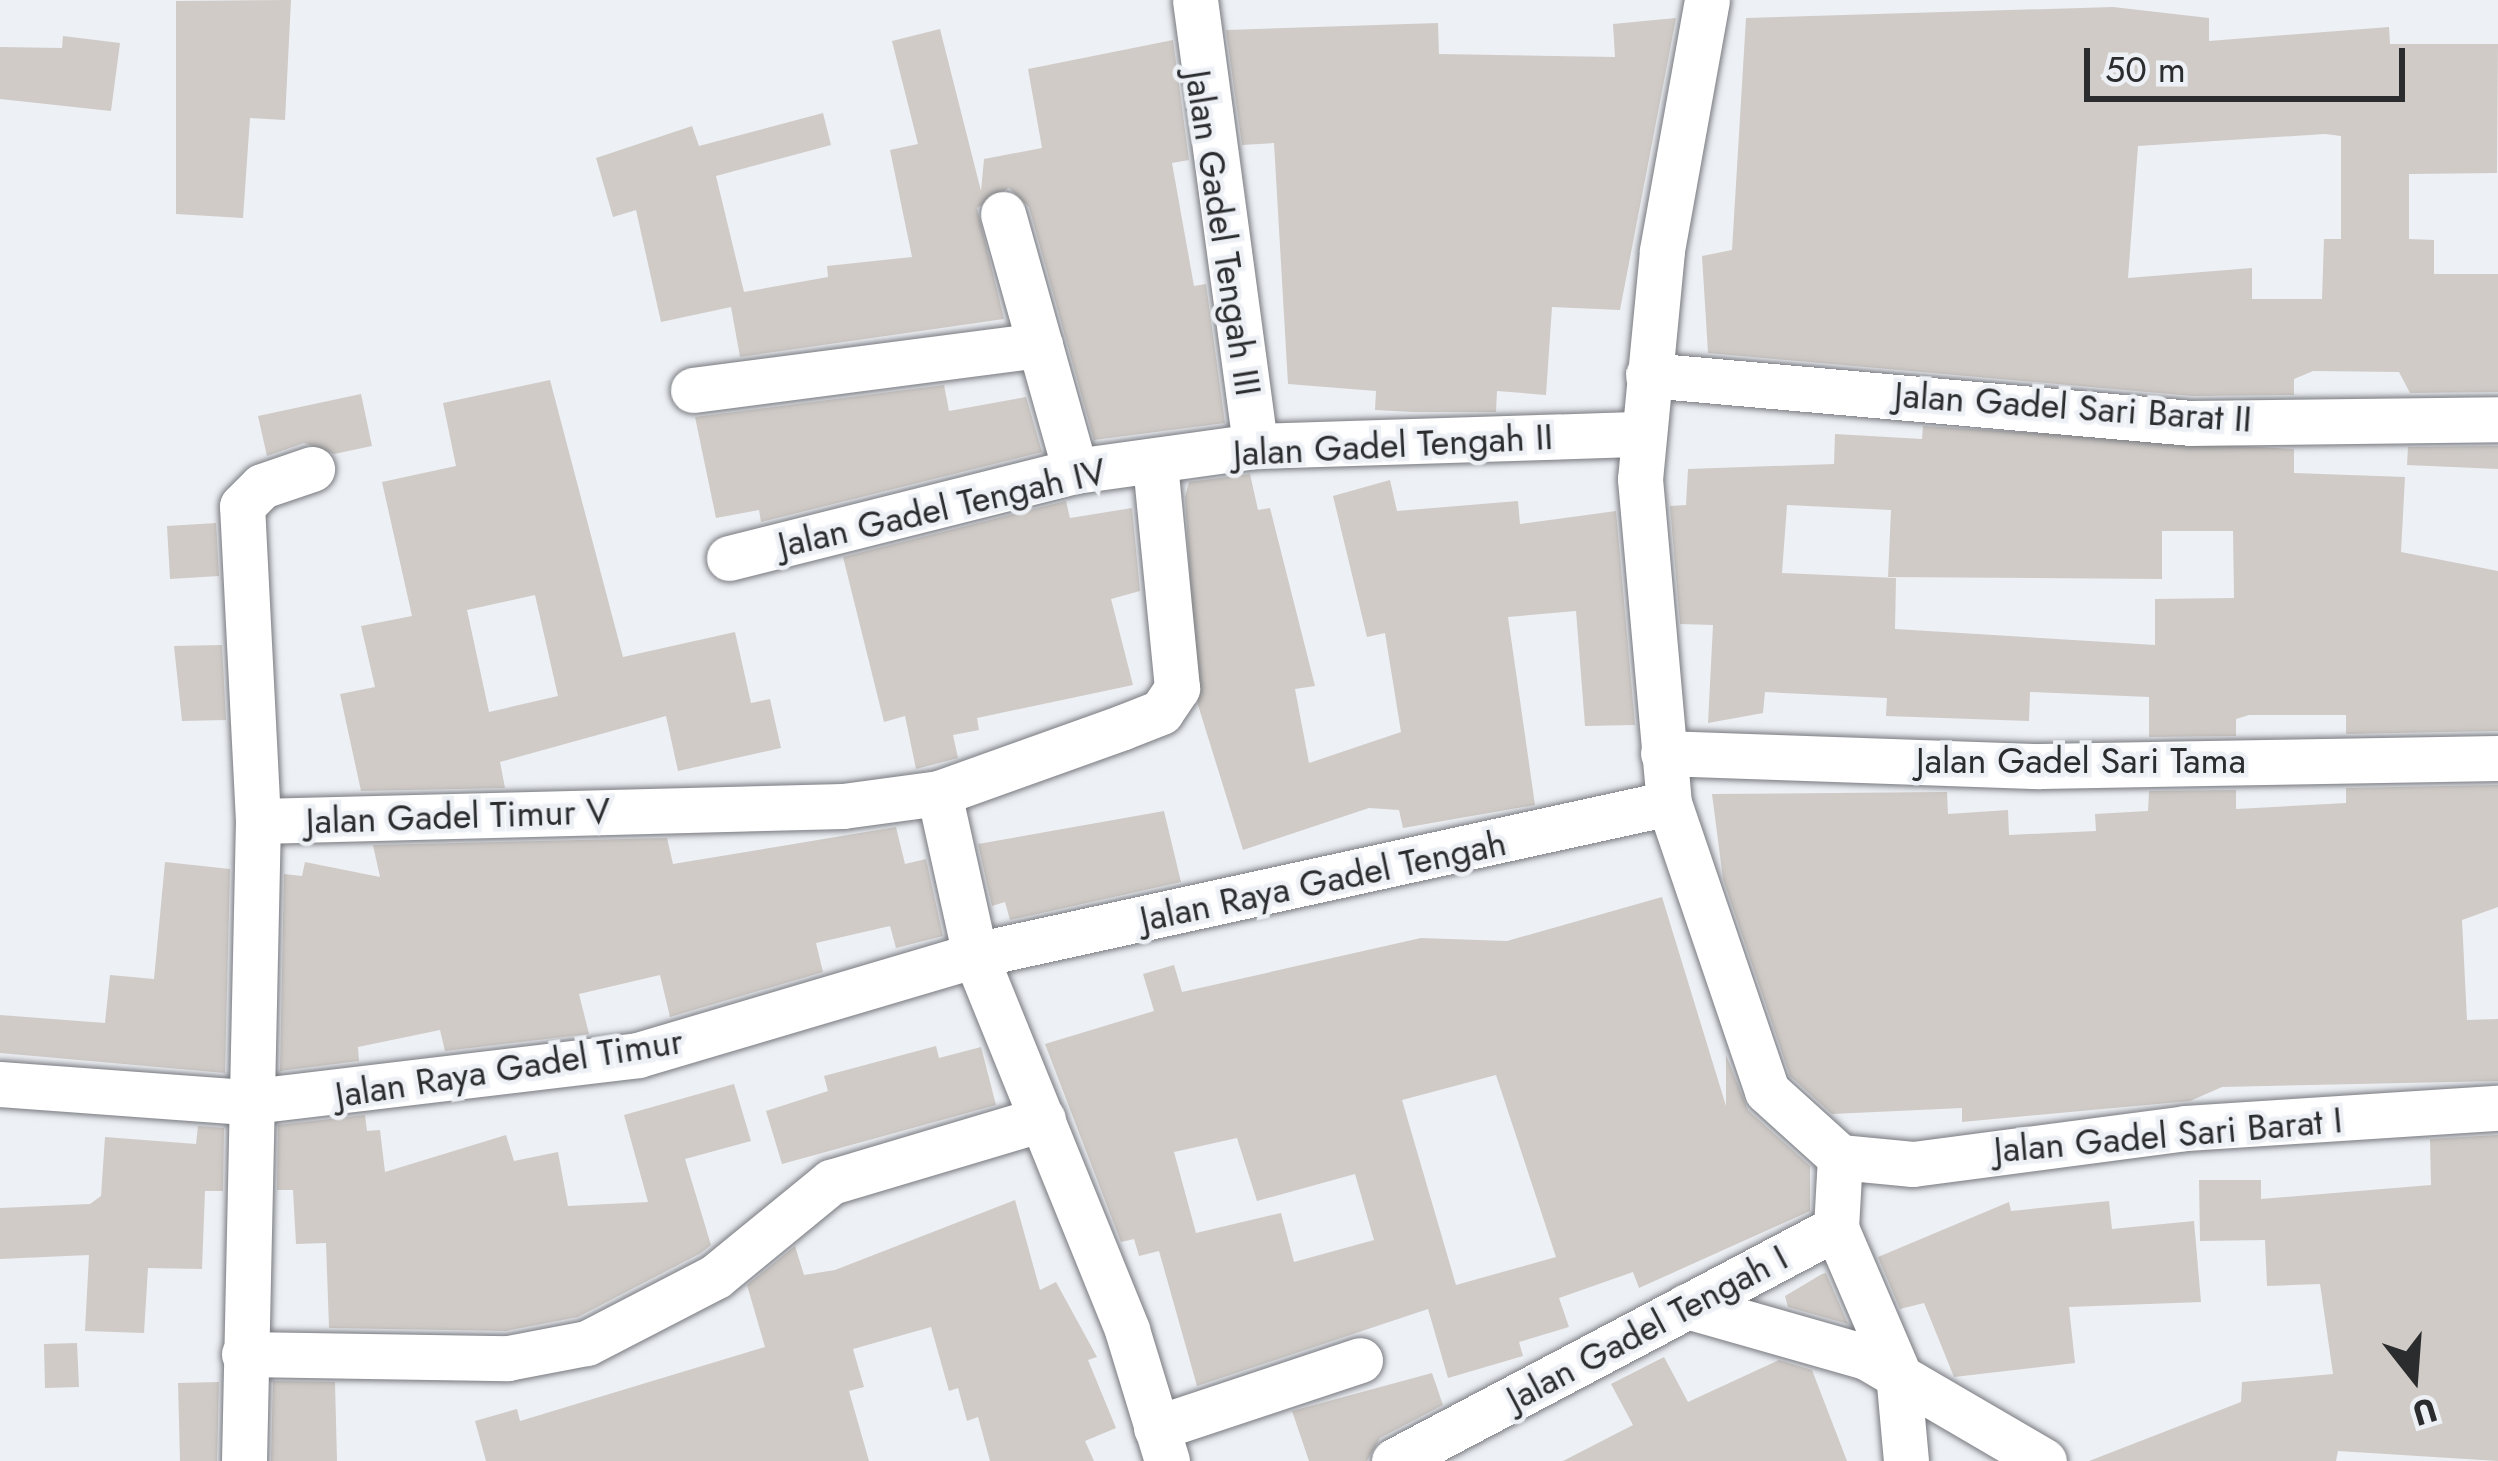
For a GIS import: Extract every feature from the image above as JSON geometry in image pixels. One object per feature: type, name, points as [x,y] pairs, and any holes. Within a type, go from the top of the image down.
[{"type":"street","points":[[1707,0],[1642,434],[1669,803],[1767,1091],[1840,1157],[1836,1228],[1898,1372],[1906,1461]]},
{"type":"street","name":"Jalan Gadel Tengah III","points":[[1192,9],[1256,446]]},
{"type":"street","points":[[1004,214],[1075,471]]},
{"type":"street","points":[[692,390],[1040,345]]},
{"type":"street","name":"Jalan Gadel Sari Barat II","points":[[1648,375],[2192,422],[2498,418]]},
{"type":"street","name":"Jalan Gadel Tengah II","points":[[1155,463],[1256,446],[1642,434]]},
{"type":"street","points":[[1155,463],[1170,701],[939,793],[976,955],[1042,1119],[1161,1444],[1360,1360]]},
{"type":"street","name":"Jalan Gadel Tengah IV","points":[[729,558],[1075,471],[1155,463]]},
{"type":"street","points":[[258,821],[242,506],[262,486],[312,469]]},
{"type":"street","name":"Jalan Gadel Sari Tama","points":[[1663,752],[2040,766],[2498,758]]},
{"type":"street","name":"Jalan Gadel Timur V","points":[[244,1461],[245,1102],[258,821],[843,806],[939,793]]},
{"type":"street","name":"Jalan Raya Gadel Tengah","points":[[976,955],[1669,803]]},
{"type":"street","name":"Jalan Raya Gadel Timur","points":[[0,1084],[245,1102],[638,1055],[976,955]]},
{"type":"street","name":"Jalan Gadel Sari Barat I","points":[[1840,1157],[1913,1164],[2185,1128],[2498,1108]]},
{"type":"street","points":[[244,1354],[508,1358],[587,1343],[716,1276],[831,1182],[1042,1119]]},
{"type":"street","name":"Jalan Gadel Tengah I","points":[[1394,1461],[1836,1228]]},
{"type":"street","points":[[1687,1306],[1828,1341],[1898,1372],[2044,1461]]},
{"type":"building","points":[[291,0],[285,120],[250,118],[243,218],[176,214],[176,1]]},
{"type":"building","points":[[2113,7],[2209,18],[2209,41],[2389,27],[2390,44],[2498,44],[2497,173],[2409,174],[2409,239],[2434,240],[2434,274],[2498,274],[2498,392],[2410,393],[2399,372],[2313,371],[2294,379],[2294,395],[2192,396],[1708,353],[1702,256],[1732,250],[1746,18]],"holes":[[[2341,136],[2341,239],[2324,239],[2322,299],[2252,299],[2252,268],[2128,278],[2138,146]]]},
{"type":"building","points":[[1676,18],[1620,310],[1552,307],[1546,395],[1497,391],[1496,412],[1413,412],[1375,410],[1376,391],[1288,384],[1274,143],[1242,145],[1226,30],[1438,23],[1439,54],[1615,57],[1613,24]]},
{"type":"building","points":[[940,29],[981,191],[984,159],[1042,148],[1028,69],[1173,40],[1189,160],[1172,163],[1194,286],[1206,284],[1225,423],[1094,440],[1029,207],[1009,188],[977,208],[1004,319],[740,357],[731,307],[661,322],[636,210],[613,217],[596,158],[692,126],[699,146],[823,113],[831,145],[716,176],[744,292],[828,277],[827,266],[912,257],[890,150],[918,144],[892,41]]},
{"type":"building","points":[[63,36],[120,43],[111,111],[0,99],[0,47],[62,48]]},
{"type":"building","points":[[550,380],[623,657],[735,632],[751,703],[770,699],[781,748],[678,771],[666,716],[500,762],[505,788],[361,791],[340,694],[375,687],[361,626],[412,616],[382,482],[456,466],[443,403]],"holes":[[[535,595],[558,696],[489,712],[467,610]]]},
{"type":"building","points":[[944,385],[949,411],[1026,397],[1042,452],[761,522],[759,510],[716,518],[695,417]]},
{"type":"building","points":[[361,394],[372,446],[334,454],[304,443],[267,456],[258,416]]},
{"type":"building","points":[[1923,426],[2294,449],[2294,473],[2405,477],[2401,552],[2498,571],[2498,731],[2346,734],[2346,715],[2249,715],[2236,719],[2236,736],[2149,737],[2149,697],[2030,692],[2029,721],[1886,716],[1887,698],[1765,692],[1763,713],[1708,723],[1713,625],[1680,624],[1670,506],[1686,505],[1688,469],[1834,464],[1835,434],[1922,439]],"holes":[[[1787,505],[1891,510],[1888,577],[2162,579],[2162,531],[2233,531],[2234,598],[2155,599],[2155,645],[1895,629],[1896,578],[1782,573]]]},
{"type":"building","points":[[2498,446],[2498,469],[2407,465],[2408,447]]},
{"type":"building","points":[[1250,474],[1258,510],[1270,508],[1315,686],[1295,689],[1309,763],[1401,732],[1385,633],[1367,637],[1333,496],[1390,480],[1397,511],[1518,501],[1520,524],[1616,511],[1635,725],[1585,726],[1576,611],[1508,617],[1535,805],[1403,828],[1399,810],[1369,808],[1243,850],[1198,705],[1185,497],[1189,482]]},
{"type":"building","points":[[1066,501],[1070,518],[1132,508],[1140,591],[1111,599],[1133,685],[977,718],[979,730],[953,735],[958,758],[916,769],[905,716],[884,722],[843,557]]},
{"type":"building","points":[[216,523],[219,576],[170,579],[167,526]]},
{"type":"building","points":[[222,645],[226,720],[182,721],[174,646]]},
{"type":"building","points":[[2498,785],[2498,907],[2462,920],[2467,1020],[2498,1019],[2498,1081],[2222,1087],[2190,1101],[1962,1122],[1962,1108],[1832,1114],[1790,1076],[1723,879],[1712,794],[1947,792],[1948,814],[2008,810],[2009,835],[2096,831],[2095,814],[2148,811],[2149,791],[2236,790],[2236,809],[2346,803],[2346,788]]},
{"type":"building","points":[[1164,811],[1181,882],[1010,920],[1005,902],[992,906],[978,844]]},
{"type":"building","points":[[896,827],[905,864],[926,859],[943,936],[896,948],[890,926],[816,943],[823,972],[670,1017],[660,975],[579,994],[589,1034],[445,1051],[440,1030],[358,1047],[359,1061],[280,1071],[284,874],[302,876],[305,862],[380,877],[373,845],[667,838],[673,864]]},
{"type":"building","points":[[165,862],[230,869],[225,1073],[0,1053],[0,1015],[105,1023],[110,975],[154,979]]},
{"type":"building","points":[[1662,897],[1726,1106],[1726,1055],[1748,1110],[1810,1166],[1810,1211],[1639,1288],[1633,1272],[1559,1298],[1569,1327],[1519,1342],[1523,1356],[1448,1378],[1428,1309],[1197,1386],[1159,1251],[1139,1256],[1134,1239],[1121,1242],[1045,1044],[1154,1011],[1143,974],[1174,965],[1182,992],[1421,938],[1507,941]],"holes":[[[1496,1075],[1556,1257],[1456,1285],[1402,1100]],[[1237,1138],[1257,1201],[1355,1174],[1374,1240],[1294,1262],[1281,1213],[1196,1233],[1174,1152]]]},
{"type":"building","points":[[936,1046],[939,1058],[981,1047],[996,1105],[782,1164],[766,1111],[828,1091],[824,1076]]},
{"type":"building","points":[[734,1084],[751,1141],[685,1159],[711,1245],[701,1253],[578,1317],[506,1331],[329,1328],[326,1243],[296,1244],[293,1190],[277,1190],[278,1125],[365,1115],[367,1131],[380,1130],[385,1172],[506,1135],[514,1161],[558,1152],[568,1206],[648,1202],[624,1115]]},
{"type":"building","points":[[198,1126],[224,1128],[223,1191],[205,1191],[202,1269],[148,1268],[144,1333],[85,1331],[89,1255],[0,1259],[0,1208],[90,1204],[101,1196],[105,1137],[196,1144]]},
{"type":"building","points":[[2498,1135],[2498,1461],[2338,1451],[2336,1461],[2089,1461],[2241,1402],[2242,1382],[2333,1374],[2320,1284],[2267,1286],[2265,1240],[2200,1241],[2199,1180],[2261,1180],[2261,1199],[2431,1185],[2430,1139]]},
{"type":"building","points":[[1015,1200],[1040,1290],[1056,1282],[1097,1357],[1088,1360],[1116,1428],[1085,1441],[1094,1461],[990,1461],[978,1417],[967,1421],[958,1388],[949,1391],[931,1327],[853,1349],[864,1387],[849,1391],[869,1461],[486,1461],[475,1421],[517,1409],[520,1421],[765,1347],[747,1285],[795,1246],[804,1275],[835,1270]]},
{"type":"building","points":[[2109,1201],[2112,1229],[2194,1221],[2201,1302],[2069,1307],[2075,1363],[1954,1377],[1924,1303],[1900,1309],[1878,1257],[2009,1202],[2011,1211]]},
{"type":"building","points":[[1826,1273],[1848,1324],[1788,1307],[1785,1296]]},
{"type":"building","points":[[77,1343],[79,1387],[45,1388],[44,1344]]},
{"type":"building","points":[[1664,1357],[1688,1402],[1779,1360],[1812,1370],[1847,1461],[1563,1461],[1633,1425],[1611,1384]]},
{"type":"building","points":[[1432,1373],[1443,1405],[1380,1438],[1367,1461],[1309,1461],[1292,1411]]},
{"type":"building","points":[[273,1381],[335,1382],[337,1461],[271,1461]]},
{"type":"building","points":[[219,1382],[217,1461],[180,1461],[178,1383]]}]
